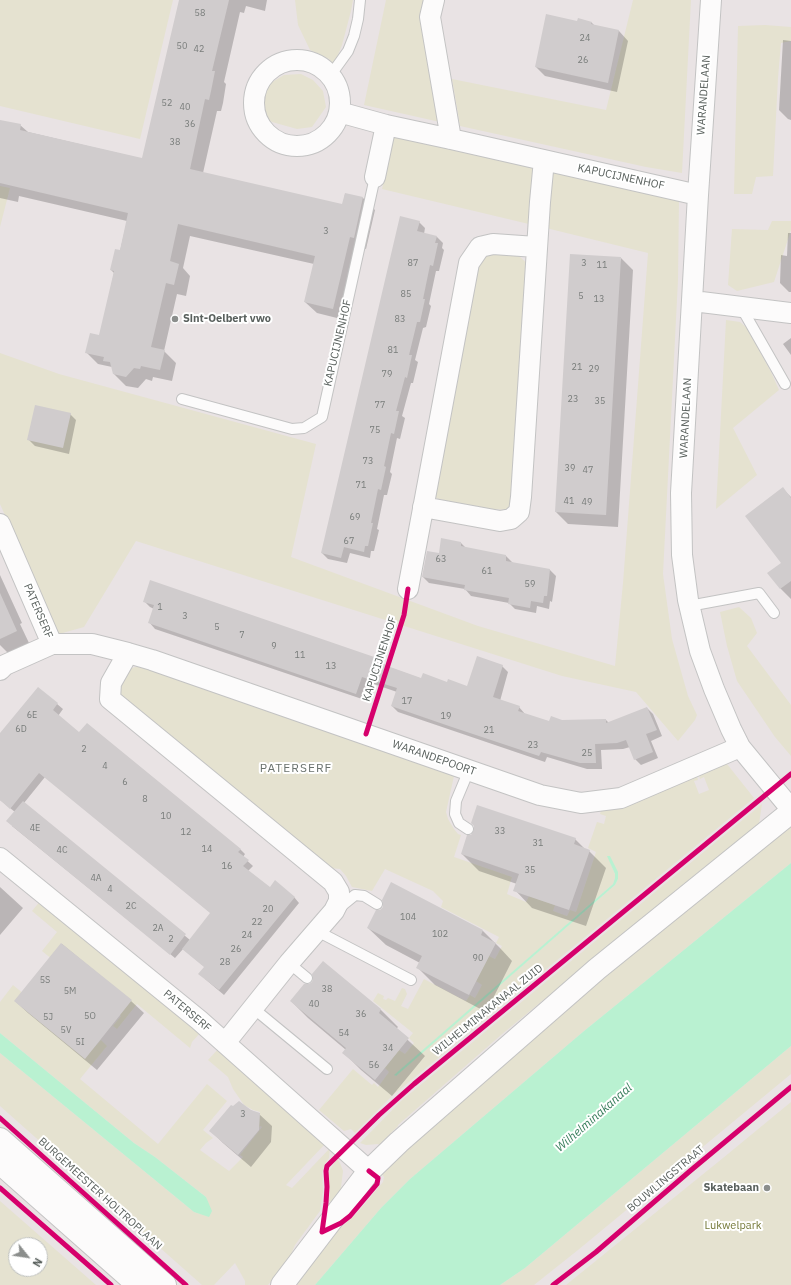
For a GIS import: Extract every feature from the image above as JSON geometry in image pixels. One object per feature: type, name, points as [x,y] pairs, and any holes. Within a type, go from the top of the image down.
[{"type":"street","points":[[434,0],[430,16],[451,138]]},
{"type":"street","name":"WARANDELAAN","points":[[711,0],[681,493],[682,555],[689,606],[700,651],[714,689],[740,747],[791,809]]},
{"type":"street","points":[[290,60],[304,60],[317,65],[330,76],[336,85],[340,98],[339,112],[334,125],[324,136],[312,143],[297,146],[283,144],[270,137],[260,126],[255,113],[254,98],[258,84],[266,72],[277,64],[290,60]]},
{"type":"street","name":"KAPUCIJNENHOF","points":[[339,112],[386,125],[451,138],[698,195]]},
{"type":"street","name":"KAPUCIJNENHOF","points":[[375,177],[386,125]]},
{"type":"street","points":[[423,507],[500,521],[511,519],[519,512],[522,497],[536,247],[544,160]]},
{"type":"street","points":[[408,589],[469,263],[480,247],[493,244],[536,247]]},
{"type":"street","points":[[693,301],[791,313]]},
{"type":"street","name":"PATERSERF","points":[[0,524],[52,644],[4,665],[0,670]]},
{"type":"street","name":"WARANDEPOORT","points":[[52,644],[92,644],[128,653],[540,795],[581,804],[621,798],[740,747]]},
{"type":"street","points":[[128,653],[111,683],[110,699],[328,877],[339,892],[339,901],[334,911],[289,963],[225,1043]]},
{"type":"street","points":[[282,1285],[369,1171],[399,1142],[597,969],[791,812]]},
{"type":"street","name":"PATERSERF","points":[[0,858],[192,1015],[369,1171]]},
{"type":"street","points":[[0,1139],[164,1285]]},
{"type":"street","points":[[0,1163],[138,1285]]},
{"type":"lane","points":[[330,76],[348,51],[354,36],[360,0]]},
{"type":"lane","name":"KAPUCIJNENHOF","points":[[182,399],[292,429],[304,428],[322,417],[375,177]]},
{"type":"lane","points":[[741,307],[785,384]]},
{"type":"lane","points":[[689,606],[758,593],[774,613]]},
{"type":"lane","points":[[468,770],[456,801],[455,814],[458,823],[468,828]]},
{"type":"lane","points":[[334,911],[355,895],[364,896],[377,904]]},
{"type":"lane","points":[[317,931],[410,980]]},
{"type":"lane","points":[[289,963],[307,978]]},
{"type":"lane","points":[[253,1008],[327,1069]]},
{"type":"lane","points":[[0,1176],[124,1285]]},
{"type":"green space","points":[[0,0],[173,0],[140,139],[0,106]]},
{"type":"green space","points":[[295,0],[353,0],[342,45],[334,65],[329,59],[310,50],[298,25]]},
{"type":"green space","points":[[386,0],[424,0],[440,122],[364,105]]},
{"type":"green space","points":[[633,0],[691,0],[682,173],[646,167],[460,126],[452,79],[606,110]]},
{"type":"green space","points":[[765,25],[791,27],[791,41],[781,43],[773,176],[756,177],[752,194],[734,194],[738,26]]},
{"type":"green space","points":[[301,74],[313,80],[323,91],[326,107],[312,127],[297,129],[272,122],[265,117],[261,108],[263,93],[267,85],[284,75]]},
{"type":"green space","points":[[394,133],[535,167],[533,225],[382,189]]},
{"type":"green space","points":[[554,171],[679,200],[678,280],[663,574],[672,639],[688,696],[697,715],[695,720],[678,741],[636,692],[562,676],[136,541],[84,627],[59,634],[0,504],[0,353],[59,374],[316,444],[291,557],[478,626],[615,666],[623,583],[648,253],[546,228],[549,185]]},
{"type":"green space","points":[[0,186],[10,188],[0,227]]},
{"type":"green space","points":[[772,221],[791,221],[791,230],[774,282],[737,291],[728,285],[732,229],[768,230]]},
{"type":"green space","points":[[485,253],[519,256],[531,267],[514,503],[506,510],[469,507],[432,497],[478,261]]},
{"type":"green space","points":[[726,320],[740,322],[747,328],[779,390],[733,428],[757,475],[716,509]]},
{"type":"green space","points":[[739,607],[751,618],[757,633],[747,646],[791,705],[791,756],[775,737],[737,681],[727,646],[720,612]]},
{"type":"green space","points":[[139,666],[145,667],[454,776],[446,812],[454,829],[461,835],[454,857],[512,877],[507,894],[526,902],[529,896],[555,905],[553,911],[567,916],[570,910],[576,912],[596,852],[588,848],[597,822],[604,824],[606,816],[600,814],[601,810],[697,776],[698,780],[694,781],[699,794],[709,790],[704,777],[700,779],[699,775],[727,764],[754,798],[392,1096],[355,1133],[351,1129],[344,1131],[319,1110],[353,1069],[372,1085],[374,1083],[378,1087],[389,1072],[385,1068],[399,1050],[405,1054],[414,1043],[409,1038],[413,1033],[373,1001],[378,993],[384,996],[383,999],[386,1000],[388,998],[395,1001],[402,988],[405,989],[407,994],[401,1006],[408,1009],[424,979],[466,1001],[470,995],[475,998],[482,985],[476,981],[489,956],[495,959],[502,946],[496,943],[499,937],[441,907],[443,901],[433,891],[385,869],[372,891],[352,887],[340,869],[330,868],[121,697],[119,691],[120,685],[132,668]],"holes":[[[608,857],[618,879],[615,885],[395,1076],[613,884],[615,874]]]},
{"type":"green space","points":[[762,804],[760,825],[701,870],[501,1035],[398,1125],[379,1145],[366,1145],[360,1143],[401,1101]]},
{"type":"green space","points":[[791,826],[791,863],[584,1031],[410,1179],[381,1208],[315,1285],[297,1285],[331,1237],[357,1213],[383,1182],[384,1177],[381,1173],[507,1056]]},
{"type":"green space","points":[[41,900],[201,1032],[192,1042],[190,1048],[137,1004],[117,1029],[113,1026],[121,1016],[42,951],[57,932],[32,911]]},
{"type":"green space","points":[[13,985],[92,1050],[101,1040],[107,1046],[80,1079],[158,1144],[207,1084],[227,1101],[203,1130],[213,1138],[200,1150],[229,1171],[243,1157],[240,1155],[262,1127],[260,1126],[259,1128],[258,1113],[260,1114],[260,1112],[244,1105],[233,1089],[228,1077],[208,1060],[219,1048],[326,1143],[286,1185],[292,1188],[330,1148],[329,1158],[322,1172],[323,1191],[320,1211],[295,1245],[289,1259],[268,1285],[245,1285],[245,1281],[235,1263],[214,1285],[202,1285],[0,1106],[0,1053],[194,1212],[209,1216],[206,1197],[155,1157],[134,1143],[0,1033],[0,1002]]},
{"type":"green space","points":[[791,1046],[791,1074],[578,1250],[534,1285],[500,1285],[525,1268]]},
{"type":"green space","name":"Lukwelpark","points":[[791,1102],[791,1285],[566,1285],[723,1158]]},
{"type":"green space","points":[[337,1159],[343,1171],[342,1189],[332,1202],[329,1201],[330,1193],[328,1173]]},
{"type":"green space","points":[[0,1201],[41,1237],[8,1237],[8,1277],[48,1277],[48,1243],[96,1285],[0,1285]]},
{"type":"water","points":[[607,856],[610,856],[618,872],[618,879],[615,885],[396,1076],[394,1075],[613,884],[615,874]]},
{"type":"water","name":"Wilhelminakanaal","points":[[791,863],[791,1046],[525,1268],[500,1285],[315,1285],[381,1208],[410,1179],[584,1031]]},
{"type":"water","points":[[0,1033],[134,1143],[155,1157],[206,1197],[212,1211],[209,1217],[194,1212],[0,1053]]},
{"type":"building","points":[[179,0],[229,0],[212,71],[215,71],[209,100],[205,99],[190,169],[342,204],[345,193],[363,197],[354,238],[350,237],[333,309],[304,302],[315,256],[178,224],[170,261],[179,264],[174,285],[166,283],[151,347],[165,350],[160,370],[141,366],[140,369],[134,368],[126,377],[113,374],[110,362],[103,361],[104,357],[85,353],[90,333],[99,335],[114,271],[110,270],[115,249],[120,250],[128,213],[0,183],[0,120],[21,124],[20,130],[142,158]]},
{"type":"building","points":[[546,14],[577,21],[578,18],[592,22],[591,24],[619,30],[608,83],[535,67]]},
{"type":"building","points":[[400,216],[420,221],[417,231],[437,236],[435,243],[438,243],[433,266],[430,265],[420,322],[417,322],[409,355],[412,355],[407,378],[405,377],[396,411],[399,411],[394,434],[391,433],[381,490],[378,489],[368,546],[365,546],[364,552],[344,547],[341,558],[321,553]]},
{"type":"building","points":[[570,254],[621,257],[606,515],[555,512]]},
{"type":"building","points":[[35,405],[71,413],[63,448],[27,440]]},
{"type":"building","points":[[783,487],[791,498],[791,581],[780,589],[767,573],[781,563],[745,516]]},
{"type":"building","points":[[441,538],[461,542],[461,546],[506,555],[506,561],[550,569],[547,596],[544,596],[543,603],[531,601],[530,608],[508,604],[509,598],[464,590],[465,585],[422,577],[427,551],[439,553]]},
{"type":"building","points":[[150,580],[380,659],[379,663],[421,678],[423,673],[447,682],[448,679],[467,686],[477,656],[503,665],[493,697],[520,706],[518,711],[549,721],[551,716],[562,720],[606,719],[606,723],[647,707],[657,730],[646,734],[653,752],[634,760],[626,740],[617,743],[595,744],[596,763],[580,763],[541,752],[539,756],[449,726],[391,706],[397,688],[362,677],[356,694],[148,623],[154,605],[143,602]]},
{"type":"building","points":[[0,593],[17,631],[0,639]]},
{"type":"building","points":[[38,687],[58,703],[53,710],[79,732],[87,723],[241,849],[238,852],[249,860],[243,866],[270,887],[275,880],[295,897],[219,990],[198,974],[204,967],[182,949],[210,913],[39,773],[10,809],[0,800],[0,733]]},
{"type":"building","points":[[23,801],[186,934],[170,955],[6,821]]},
{"type":"building","points":[[477,805],[576,838],[574,844],[590,850],[569,910],[513,891],[519,874],[461,854],[467,835],[471,835],[474,830],[474,826],[471,823]]},
{"type":"building","points":[[391,882],[483,930],[481,935],[496,943],[469,995],[416,968],[422,956],[367,928],[376,910],[380,910],[383,907],[382,900]]},
{"type":"building","points":[[61,943],[132,1000],[85,1059],[14,1001]]},
{"type":"building","points":[[323,961],[381,1009],[379,1013],[409,1038],[375,1080],[342,1053],[346,1048],[290,1001],[304,984],[309,984],[312,982],[312,974]]},
{"type":"building","points":[[239,1101],[251,1110],[260,1113],[259,1130],[238,1155],[209,1131],[231,1105],[233,1106]]},
{"type":"cycle path","points":[[366,734],[404,615],[408,589]]},
{"type":"cycle path","name":"WILHELMINAKANAAL ZUID","points":[[322,1232],[326,1203],[327,1166],[379,1115],[414,1084],[791,774]]},
{"type":"cycle path","name":"BOUWLINGSTRAAT","points":[[553,1285],[596,1252],[791,1087]]},
{"type":"cycle path","name":"BURGEMEESTER HOLTROPLAAN","points":[[0,1118],[186,1285]]},
{"type":"cycle path","points":[[322,1232],[341,1223],[350,1216],[377,1184],[378,1178],[369,1171]]},
{"type":"cycle path","points":[[0,1188],[111,1285]]},
{"type":"place","name":"Sint-Oelbert vwo","points":[[175,319]]},
{"type":"place","name":"Skatebaan","points":[[767,1188]]},
{"type":"district","name":"PATERSERF","points":[[296,769]]}]
